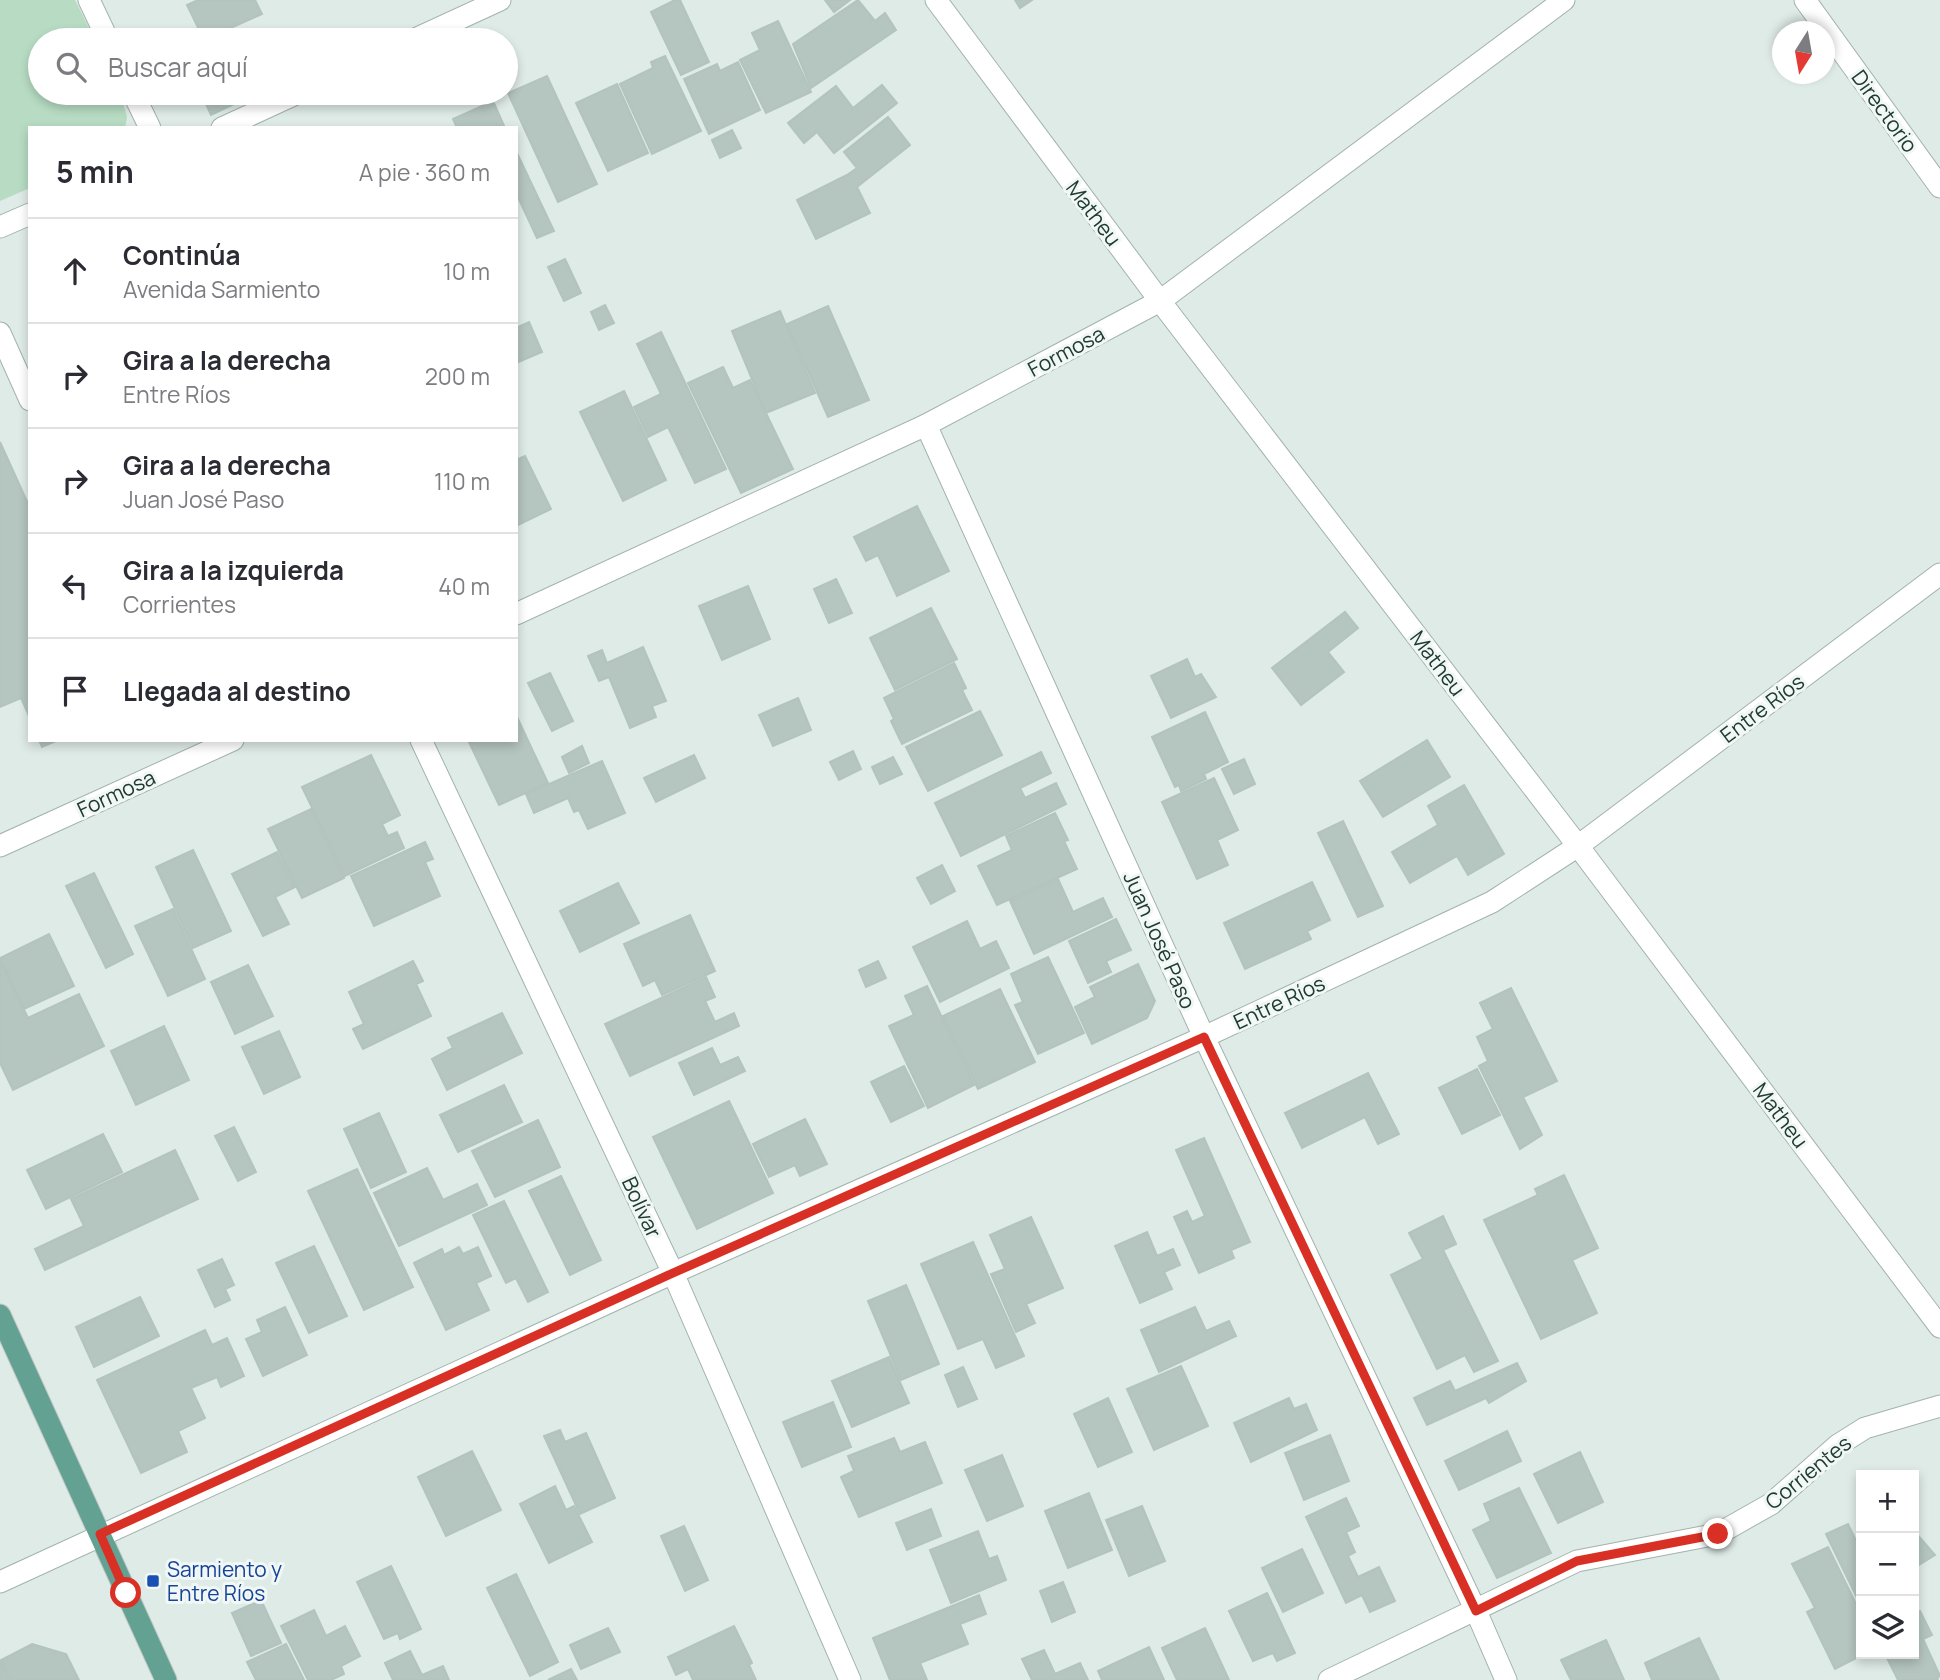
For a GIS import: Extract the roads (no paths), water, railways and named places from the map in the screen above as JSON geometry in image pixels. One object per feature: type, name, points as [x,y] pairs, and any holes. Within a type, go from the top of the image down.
[{"type":"main road","points":[[0,1315],[166,1680]]},
{"type":"street","points":[[89,0],[102,28]]},
{"type":"street","points":[[438,28],[500,0]]},
{"type":"street","name":"Matheu","points":[[936,0],[1160,301],[1939,1323]]},
{"type":"street","name":"Formosa","points":[[518,613],[926,425],[1160,301],[1564,0]]},
{"type":"street","name":"Directorio","points":[[1805,0],[1940,187]]},
{"type":"street","points":[[139,105],[149,126]]},
{"type":"street","points":[[226,126],[272,105]]},
{"type":"street","points":[[0,227],[28,215]]},
{"type":"street","points":[[0,333],[28,396]]},
{"type":"street","name":"Juan José Paso","points":[[926,425],[1204,1037],[1476,1611],[1506,1680]]},
{"type":"street","name":"Entre Ríos","points":[[0,1582],[673,1273],[1204,1037],[1492,902],[1578,846],[1940,574]]},
{"type":"street","name":"Formosa","points":[[0,846],[229,742]]},
{"type":"street","name":"Bolívar","points":[[422,742],[673,1273],[850,1680]]},
{"type":"street","name":"Corrientes","points":[[1329,1680],[1577,1561],[1718,1534],[1771,1504],[1838,1445],[1865,1428],[1940,1406]]},
{"type":"place","name":"Sarmiento y Entre Ríos","points":[[153,1581]]}]
